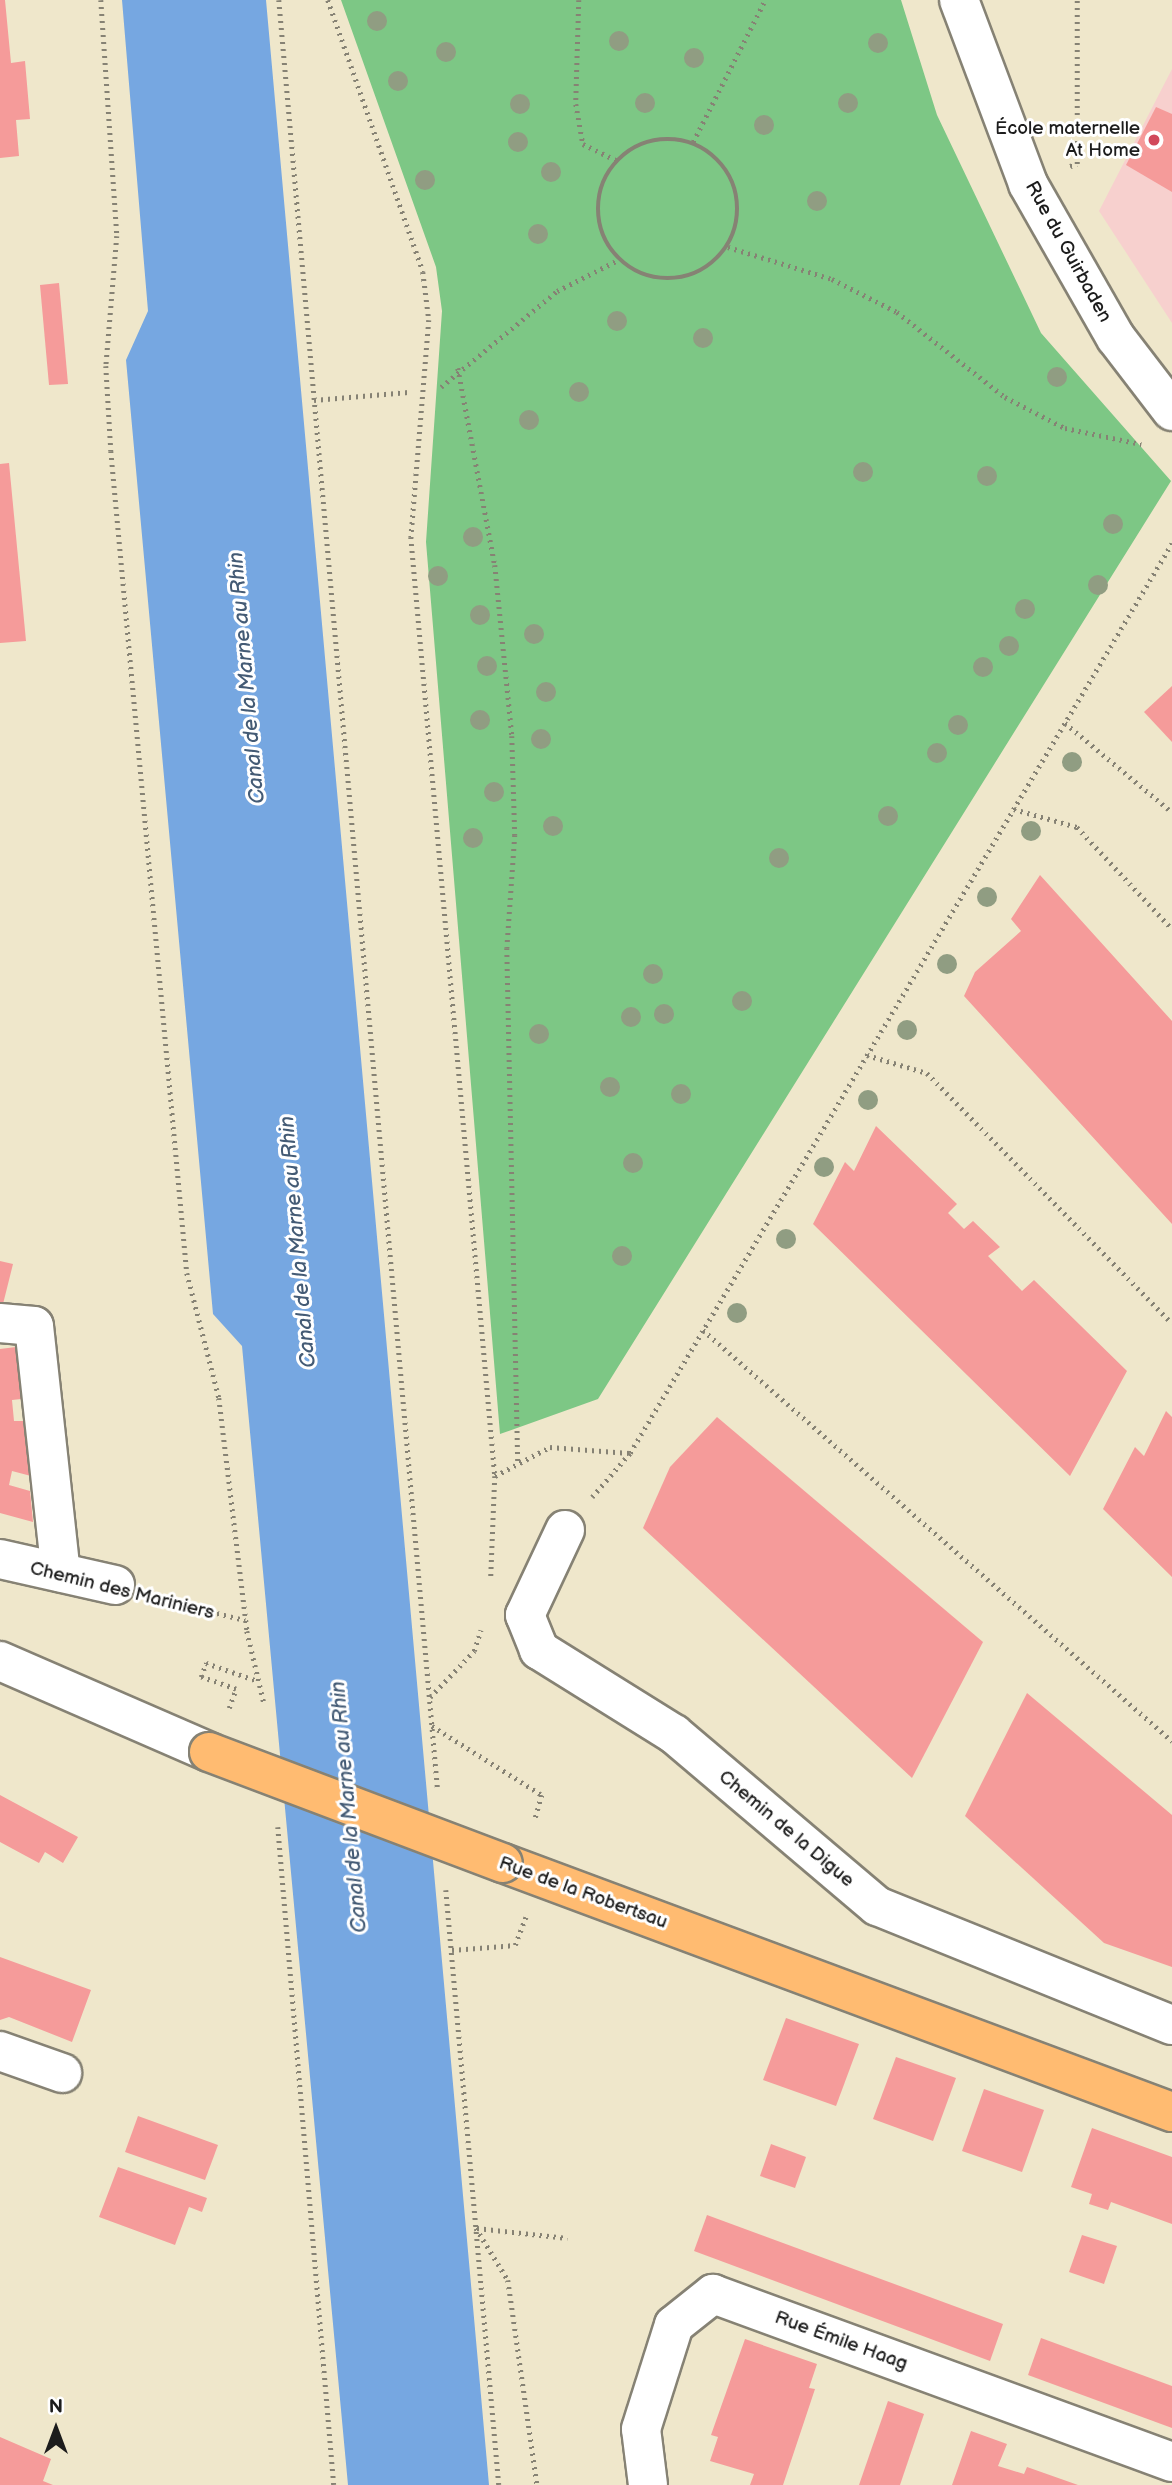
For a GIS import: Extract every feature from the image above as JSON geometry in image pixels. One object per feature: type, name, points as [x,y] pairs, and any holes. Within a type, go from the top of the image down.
[{"type":"main road","name":"Rue de la Robertsau","points":[[209,1752],[1172,2112]]},
{"type":"street","name":"Rue du Guirbaden","points":[[959,0],[1028,184],[1116,338],[1172,411]]},
{"type":"street","points":[[0,1323],[34,1326],[61,1573]]},
{"type":"street","name":"Chemin de la Digue","points":[[565,1530],[524,1615],[539,1650],[674,1734],[877,1906],[1172,2025]]},
{"type":"street","name":"Chemin des Mariniers","points":[[0,1559],[115,1585]]},
{"type":"street","name":"Rue de la Robertsau","points":[[0,1661],[209,1752]]},
{"type":"street","points":[[0,2051],[62,2073]]},
{"type":"street","name":"Rue Émile Haag","points":[[648,2485],[641,2429],[674,2325],[713,2294],[1172,2462]]},
{"type":"path","points":[[101,0],[117,236],[106,366],[112,465],[187,1273],[219,1398],[245,1620],[264,1703]]},
{"type":"path","points":[[279,0],[430,1698],[474,1651],[486,1615]]},
{"type":"path","points":[[328,0],[423,272],[429,320],[411,537],[495,1476],[490,1591]]},
{"type":"path","points":[[579,0],[576,104],[583,144],[616,160]]},
{"type":"path","points":[[693,142],[765,0]]},
{"type":"path","points":[[1028,184],[1077,164],[1077,0]]},
{"type":"path","points":[[652,139],[693,142],[719,160],[735,186],[738,218],[728,247],[705,269],[675,280],[644,276],[618,260],[598,229],[598,192],[616,160],[652,139]]},
{"type":"path","points":[[728,247],[832,279],[897,312],[1005,397],[1065,428],[1147,446]]},
{"type":"path","points":[[441,387],[458,368],[557,291],[618,260]]},
{"type":"path","points":[[458,368],[495,565],[512,736],[515,835],[507,948],[517,1464]]},
{"type":"path","points":[[314,400],[409,392]]},
{"type":"path","points":[[565,1530],[630,1453],[1172,543]]},
{"type":"path","points":[[1065,723],[1172,812]]},
{"type":"path","points":[[1014,809],[1077,827],[1172,929]]},
{"type":"path","points":[[867,1055],[927,1073],[1172,1323]]},
{"type":"path","points":[[703,1330],[1172,1741]]},
{"type":"path","points":[[495,1476],[550,1447],[630,1453]]},
{"type":"path","name":"Chemin des Mariniers","points":[[115,1585],[245,1620]]},
{"type":"path","points":[[229,1708],[236,1689],[201,1676],[206,1663],[259,1681]]},
{"type":"path","points":[[432,1726],[542,1795],[535,1820]]},
{"type":"path","points":[[278,1818],[334,2485]]},
{"type":"path","points":[[452,1950],[515,1945],[540,1877]]},
{"type":"path","points":[[446,1890],[499,2485]]},
{"type":"path","points":[[476,2227],[567,2238]]},
{"type":"path","points":[[476,2227],[508,2280],[537,2485]]},
{"type":"shaded area","name":"École maternelle At Home","points":[[1172,69],[1172,323],[1099,211]]},
{"type":"green space","points":[[341,0],[901,0],[937,115],[1041,333],[1171,481],[598,1399],[500,1434],[426,542],[442,311],[436,267]]},
{"type":"water","name":"Canal de la Marne au Rhin","points":[[122,0],[266,0],[489,2485],[348,2485],[242,1346],[213,1314],[126,360],[148,311]]},
{"type":"building","points":[[0,0],[5,0],[11,63],[25,61],[30,119],[16,120],[19,156],[0,158]]},
{"type":"building","points":[[1156,107],[1172,114],[1172,192],[1126,165]]},
{"type":"building","points":[[59,283],[68,384],[49,385],[40,285]]},
{"type":"building","points":[[9,463],[26,641],[0,643],[0,464]]},
{"type":"building","points":[[1172,686],[1172,742],[1144,712]]},
{"type":"building","points":[[1040,875],[1172,1021],[1172,1224],[964,996],[975,972],[1021,931],[1011,919]]},
{"type":"building","points":[[876,1126],[957,1204],[948,1213],[964,1229],[973,1221],[1000,1247],[988,1256],[1022,1291],[1034,1280],[1127,1371],[1070,1476],[813,1224],[845,1162],[854,1171]]},
{"type":"building","points":[[0,1261],[13,1264],[3,1304],[0,1303]]},
{"type":"building","points":[[16,1347],[21,1399],[12,1400],[14,1421],[23,1421],[31,1476],[12,1471],[9,1485],[30,1491],[33,1522],[0,1513],[0,1349]]},
{"type":"building","points":[[1166,1411],[1172,1417],[1172,1577],[1103,1509],[1135,1447],[1144,1456]]},
{"type":"building","points":[[717,1417],[983,1642],[912,1778],[643,1528],[670,1467]]},
{"type":"building","points":[[1027,1693],[1172,1815],[1172,1967],[1104,1943],[965,1816]]},
{"type":"building","points":[[0,1795],[78,1837],[63,1863],[45,1852],[39,1863],[0,1842]]},
{"type":"building","points":[[0,1957],[91,1990],[72,2042],[9,2017],[0,2020]]},
{"type":"building","points":[[786,2018],[859,2044],[836,2106],[763,2080]]},
{"type":"building","points":[[896,2057],[956,2078],[933,2141],[873,2119]]},
{"type":"building","points":[[984,2089],[1044,2110],[1022,2172],[962,2151]]},
{"type":"building","points":[[138,2116],[218,2145],[205,2180],[125,2152]]},
{"type":"building","points":[[1092,2128],[1172,2157],[1172,2224],[1111,2202],[1108,2210],[1089,2204],[1092,2194],[1071,2187]]},
{"type":"building","points":[[771,2144],[806,2157],[795,2188],[760,2176]]},
{"type":"building","points":[[118,2167],[207,2198],[202,2212],[189,2207],[175,2245],[99,2217]]},
{"type":"building","points":[[707,2215],[1003,2324],[990,2361],[694,2251]]},
{"type":"building","points":[[1082,2235],[1117,2246],[1104,2284],[1069,2272]]},
{"type":"building","points":[[1041,2338],[1172,2386],[1172,2428],[1028,2375]]},
{"type":"building","points":[[745,2339],[817,2364],[809,2388],[815,2389],[783,2485],[750,2485],[754,2474],[710,2461],[718,2437],[711,2435]]},
{"type":"building","points":[[888,2401],[924,2414],[900,2485],[859,2485]]},
{"type":"building","points":[[971,2431],[1007,2444],[998,2466],[1024,2474],[1027,2467],[1078,2485],[952,2485]]},
{"type":"building","points":[[0,2437],[51,2459],[43,2481],[53,2485],[0,2485]]},
{"type":"place","name":"École maternelle At Home","points":[[1154,140]]}]
